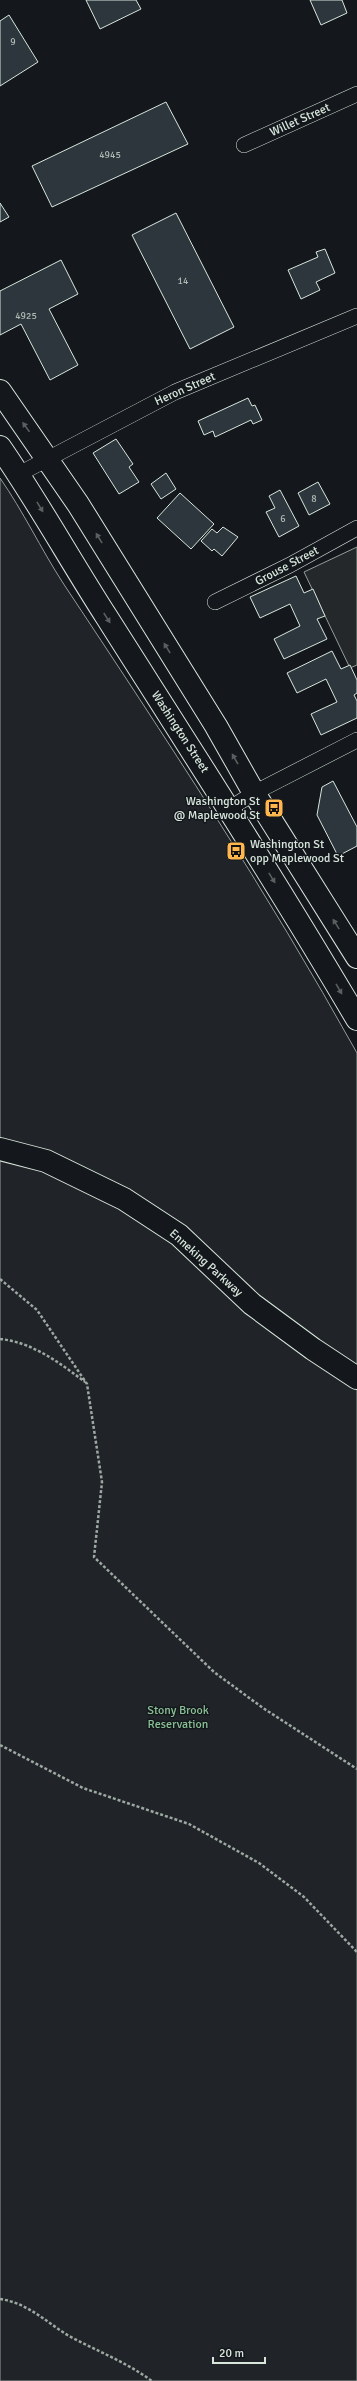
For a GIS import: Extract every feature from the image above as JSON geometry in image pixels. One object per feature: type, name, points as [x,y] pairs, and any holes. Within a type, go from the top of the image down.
[{"type":"main road","points":[[0,391],[49,459],[216,726],[254,793],[357,957]]},
{"type":"main road","name":"Washington Street","points":[[0,447],[19,474],[90,591],[229,809],[310,939],[357,1019]]},
{"type":"main road","name":"Enneking Parkway","points":[[0,1149],[46,1161],[124,1199],[179,1235],[252,1304],[313,1349],[357,1378]]},
{"type":"street","name":"Willet Street","points":[[244,145],[357,94]]},
{"type":"street","name":"Heron Street","points":[[19,474],[175,392],[357,316]]},
{"type":"street","name":"Grouse Street","points":[[216,602],[290,565],[357,528]]},
{"type":"street","points":[[229,809],[254,793],[357,740]]},
{"type":"path","points":[[0,1280],[38,1310],[86,1384],[102,1482],[94,1557],[214,1672],[263,1708],[357,1769]]},
{"type":"path","points":[[0,1339],[11,1340],[56,1359],[86,1384]]},
{"type":"path","points":[[0,1745],[83,1788],[189,1824],[259,1863],[304,1897],[357,1952]]},
{"type":"path","points":[[0,2299],[28,2308],[68,2335],[135,2369],[152,2381]]},
{"type":"green space","name":"Stony Brook Reservation","points":[[0,478],[63,583],[177,757],[251,874],[323,993],[357,1053],[357,2381],[0,2381]]},
{"type":"shaded area","points":[[357,547],[357,665],[350,668],[304,572]]},
{"type":"building","points":[[86,0],[136,0],[141,9],[100,29]]},
{"type":"building","points":[[310,0],[342,0],[347,13],[321,25]]},
{"type":"building","points":[[9,15],[38,62],[0,86],[0,21]]},
{"type":"building","points":[[166,102],[188,144],[52,207],[32,166]]},
{"type":"building","points":[[0,203],[9,217],[0,222]]},
{"type":"building","points":[[176,213],[234,327],[190,349],[132,235]]},
{"type":"building","points":[[325,249],[335,273],[316,282],[320,290],[301,299],[288,270],[318,257],[316,252]]},
{"type":"building","points":[[61,260],[78,294],[49,309],[78,365],[50,380],[21,324],[0,335],[0,291]]},
{"type":"building","points":[[248,398],[252,406],[255,405],[262,420],[253,424],[251,420],[215,437],[213,431],[204,435],[198,421]]},
{"type":"building","points":[[116,439],[133,464],[129,467],[139,482],[119,494],[93,453]]},
{"type":"building","points":[[166,473],[176,489],[161,499],[151,484]]},
{"type":"building","points":[[318,482],[330,504],[309,515],[298,493]]},
{"type":"building","points":[[280,490],[299,526],[279,537],[266,512],[275,508],[269,496]]},
{"type":"building","points":[[180,493],[214,524],[191,549],[157,518]]},
{"type":"building","points":[[223,527],[238,537],[222,556],[214,549],[212,551],[201,541],[212,529],[217,533]]},
{"type":"building","points":[[296,576],[304,593],[313,589],[325,616],[317,619],[327,639],[284,659],[274,639],[300,626],[290,604],[260,618],[250,597]]},
{"type":"building","points":[[332,651],[341,669],[350,665],[357,680],[357,693],[354,695],[357,701],[357,718],[321,735],[311,714],[337,702],[326,679],[297,693],[287,673]]},
{"type":"building","points":[[333,781],[357,827],[357,846],[338,856],[317,815],[322,787]]},
{"type":"place","name":"Washington St @ Maplewood St","points":[[274,808]]},
{"type":"place","name":"Washington St opp Maplewood St","points":[[236,851]]}]
